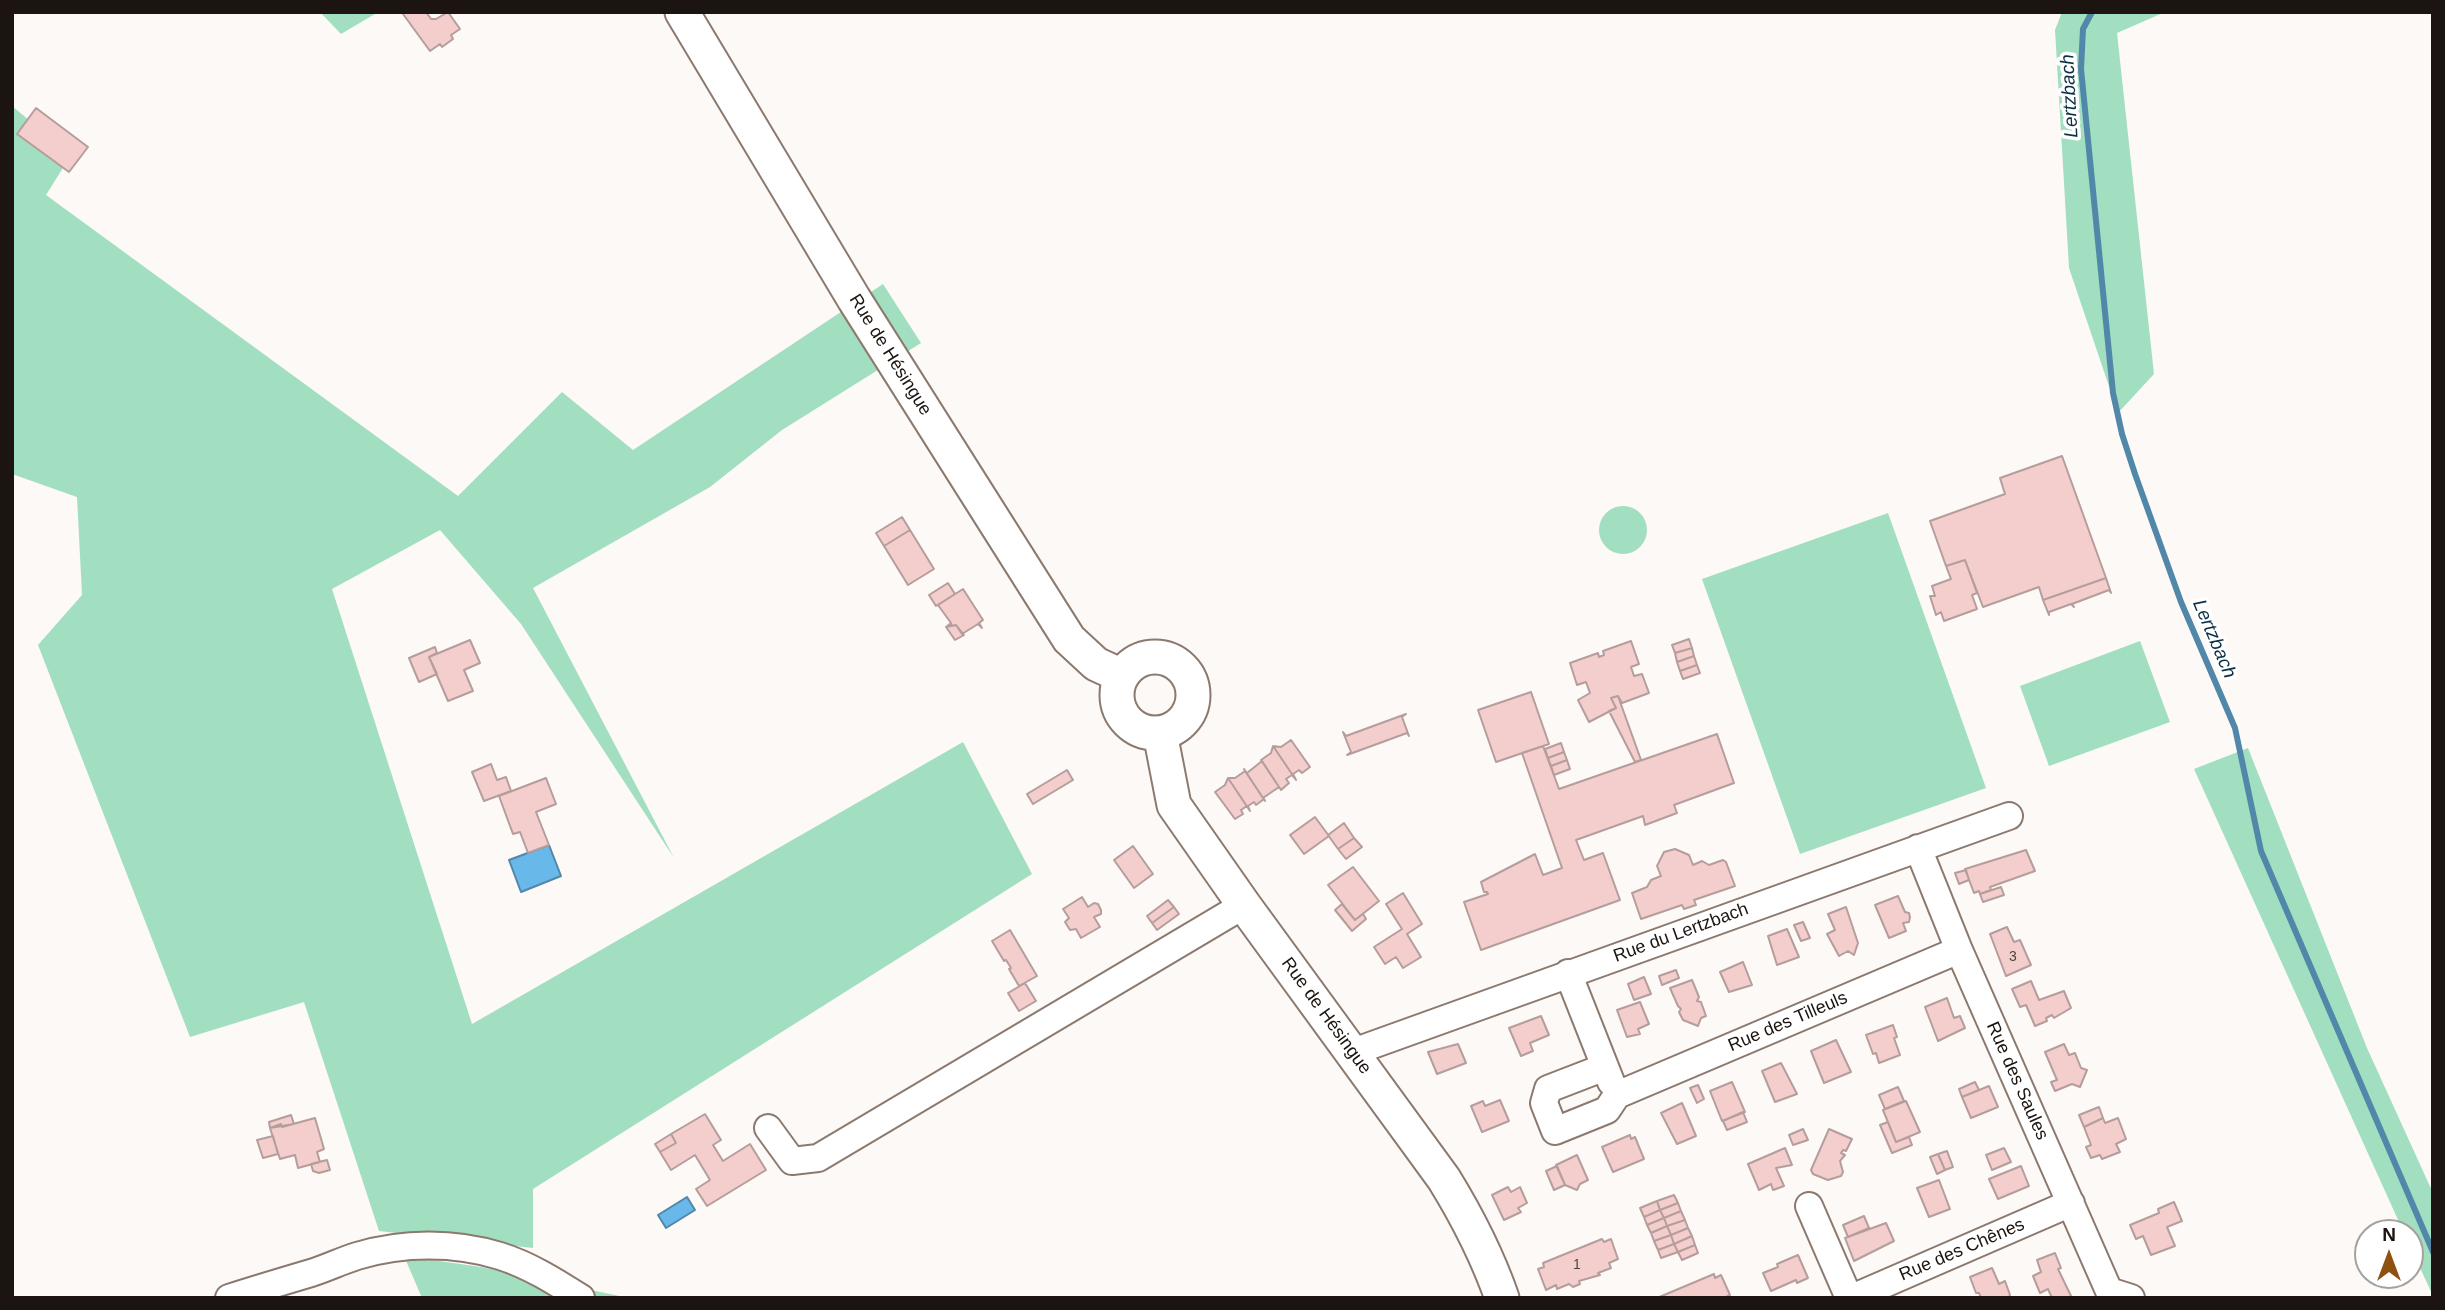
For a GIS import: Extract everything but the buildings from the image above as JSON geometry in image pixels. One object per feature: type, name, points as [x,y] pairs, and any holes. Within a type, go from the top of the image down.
[{"type":"main road","name":"Rue de Hésingue","points":[[682,12],[854,299],[1069,639],[1096,664],[1122,676]]},
{"type":"main road","points":[[1142,659],[1168,659],[1180,666],[1191,683],[1192,703],[1186,717],[1175,727],[1160,733],[1137,728],[1127,721],[1117,699],[1122,676],[1130,666],[1142,659]]},
{"type":"main road","name":"Rue de Hésingue","points":[[1160,733],[1174,805],[1444,1179],[1488,1257],[1502,1298]]},
{"type":"street","name":"Rue du Lertzbach","points":[[1353,1052],[2009,816]]},
{"type":"street","name":"Rue des Saules","points":[[1918,848],[1959,950],[2109,1292],[2132,1298]]},
{"type":"street","points":[[768,1128],[792,1161],[818,1158],[1244,905]]},
{"type":"street","name":"Rue des Tilleuls","points":[[1605,1067],[1548,1089],[1544,1103],[1555,1131],[1607,1110],[1617,1095],[1959,950]]},
{"type":"street","points":[[1568,973],[1617,1095]]},
{"type":"street","name":"Rue des Chênes","points":[[1851,1298],[2071,1203]]},
{"type":"street","points":[[1809,1206],[1851,1298]]},
{"type":"street","points":[[229,1298],[358,1255],[414,1246],[443,1246],[468,1248],[502,1257],[548,1278],[581,1298]]},
{"type":"green space","points":[[320,12],[373,12],[375,14],[341,34]]},
{"type":"green space","points":[[2062,12],[2165,12],[2117,33],[2154,374],[2118,413],[2069,268],[2055,30]]},
{"type":"green space","points":[[12,106],[71,155],[46,195],[458,496],[562,392],[633,450],[883,284],[921,343],[782,430],[710,487],[533,588],[674,858],[521,624],[440,530],[332,589],[472,1024],[963,742],[1032,874],[533,1189],[533,1248],[379,1231],[304,1002],[190,1037],[38,645],[82,595],[77,497],[12,474]]},
{"type":"green space","points":[[1623,506],[1640,513],[1647,530],[1640,547],[1623,554],[1606,547],[1599,530],[1606,513]]},
{"type":"green space","points":[[1888,513],[1986,788],[1800,854],[1702,579]]},
{"type":"green space","points":[[2140,641],[2170,722],[2049,766],[2020,686]]},
{"type":"green space","points":[[2248,748],[2367,1048],[2433,1193],[2433,1296],[2424,1276],[2424,1219],[2398,1219],[2194,769]]},
{"type":"green space","points":[[404,1256],[481,1267],[629,1298],[422,1298]]},
{"type":"water","points":[[549,845],[561,876],[521,892],[509,860]]},
{"type":"water","points":[[687,1197],[695,1210],[666,1228],[658,1215]]},
{"type":"waterway","name":"Lertzbach","points":[[2092,12],[2083,29],[2081,69],[2113,393],[2122,434],[2181,602],[2235,728],[2261,851],[2433,1252]]}]
